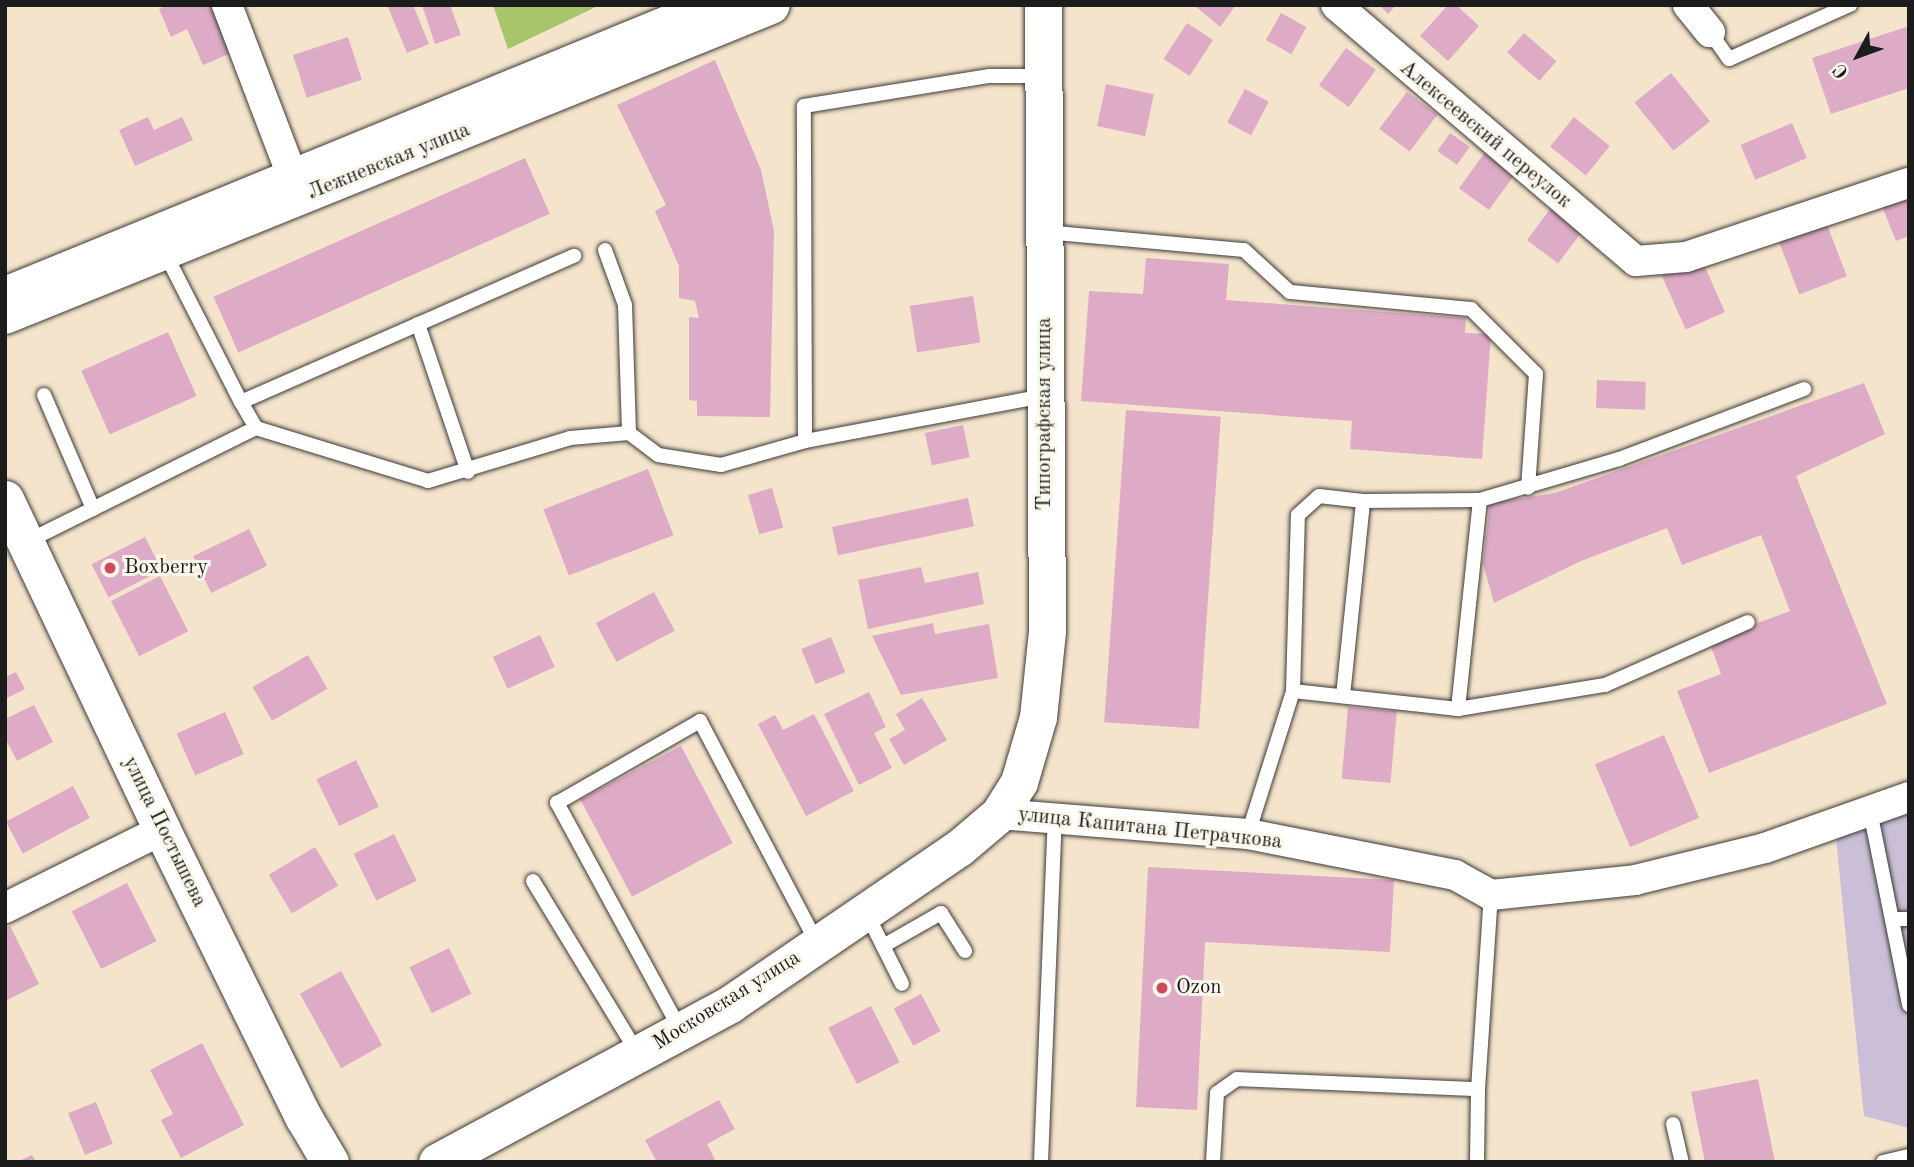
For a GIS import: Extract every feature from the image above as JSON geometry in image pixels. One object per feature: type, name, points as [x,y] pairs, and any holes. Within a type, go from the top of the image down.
[{"type":"highway","name":"Лежневская улица","points":[[5,316],[165,253],[297,187],[771,5]]},
{"type":"street","points":[[227,5],[297,187]]},
{"type":"street","name":"Лежневская улица","points":[[5,292],[297,187],[706,5]]},
{"type":"street","name":"Типографская улица","points":[[999,814],[1019,782],[1030,751],[1043,685],[1043,5]]},
{"type":"street","name":"Алексеевский переулок","points":[[1336,5],[1636,261],[1686,257],[1909,183]]},
{"type":"street","points":[[1688,5],[1710,33]]},
{"type":"street","name":"улица Постышева","points":[[5,499],[162,830],[304,1118],[330,1162]]},
{"type":"street","points":[[1490,895],[1635,880],[1765,848],[1909,797]]},
{"type":"street","name":"улица Капитана Петрачкова","points":[[999,814],[1248,834],[1455,875],[1490,895]]},
{"type":"street","name":"Московская улица","points":[[437,1162],[681,1031],[818,944],[959,849],[999,814]]},
{"type":"street","points":[[5,908],[162,830]]},
{"type":"lane","points":[[1710,33],[1730,59],[1850,5]]},
{"type":"lane","points":[[805,441],[804,106],[990,76],[1043,76]]},
{"type":"lane","points":[[1044,232],[1244,250],[1290,292],[1471,309],[1536,374],[1528,488]]},
{"type":"lane","points":[[605,250],[625,305],[629,433]]},
{"type":"lane","points":[[165,253],[256,428],[428,481],[468,472],[570,438],[629,433],[658,455],[721,466],[805,441],[1045,396]]},
{"type":"lane","points":[[241,402],[574,256]]},
{"type":"lane","points":[[418,324],[468,472]]},
{"type":"lane","points":[[1248,834],[1293,691],[1297,515],[1319,496],[1363,501],[1480,500],[1528,488],[1804,388]]},
{"type":"lane","points":[[44,395],[93,509]]},
{"type":"lane","points":[[26,542],[256,428]]},
{"type":"lane","points":[[1458,709],[1480,500]]},
{"type":"lane","points":[[1343,696],[1363,501]]},
{"type":"lane","points":[[1293,691],[1458,709],[1605,685],[1748,621]]},
{"type":"lane","points":[[681,1031],[557,803],[700,721],[818,944]]},
{"type":"lane","points":[[1870,811],[1909,1005]]},
{"type":"lane","points":[[1041,1162],[1055,820]]},
{"type":"lane","points":[[533,881],[639,1055]]},
{"type":"lane","points":[[1477,1162],[1478,1089],[1490,895]]},
{"type":"lane","points":[[866,912],[902,984]]},
{"type":"lane","points":[[883,946],[941,913],[965,951]]},
{"type":"lane","points":[[1892,919],[1909,919]]},
{"type":"lane","points":[[1213,1162],[1217,1093],[1237,1079],[1478,1089]]},
{"type":"lane","points":[[1673,1124],[1682,1162]]},
{"type":"lane","points":[[1883,1162],[1909,1156]]},
{"type":"shaded area","points":[[1909,784],[1909,1128],[1864,1116],[1833,809]]},
{"type":"green space","points":[[493,5],[600,5],[508,49]]},
{"type":"building","points":[[168,5],[211,5],[231,53],[203,65],[187,29],[171,37],[159,9]]},
{"type":"building","points":[[387,5],[413,5],[429,44],[407,53]]},
{"type":"building","points":[[422,5],[450,5],[461,35],[435,44]]},
{"type":"building","points":[[1194,5],[1236,5],[1220,27]]},
{"type":"building","points":[[1379,5],[1396,5],[1388,14]]},
{"type":"building","points":[[1448,5],[1456,5],[1479,26],[1448,61],[1420,36]]},
{"type":"building","points":[[1281,13],[1306,27],[1291,54],[1266,40]]},
{"type":"building","points":[[1187,23],[1213,40],[1190,76],[1164,59]]},
{"type":"building","points":[[1909,26],[1909,88],[1831,114],[1812,58]]},
{"type":"building","points":[[1524,33],[1556,61],[1539,81],[1507,53]]},
{"type":"building","points":[[348,37],[362,80],[307,98],[293,55]]},
{"type":"building","points":[[1346,48],[1376,70],[1349,107],[1319,85]]},
{"type":"building","points":[[715,60],[761,170],[774,231],[770,417],[697,416],[697,401],[689,400],[689,317],[699,318],[695,301],[679,298],[679,266],[655,211],[666,205],[617,105]]},
{"type":"building","points":[[1671,73],[1710,121],[1673,151],[1634,103]]},
{"type":"building","points":[[1106,84],[1154,94],[1145,136],[1097,126]]},
{"type":"building","points":[[1245,89],[1269,102],[1251,135],[1227,123]]},
{"type":"building","points":[[1407,92],[1437,115],[1410,152],[1379,129]]},
{"type":"building","points":[[148,117],[154,130],[182,117],[193,140],[135,166],[119,130]]},
{"type":"building","points":[[1574,117],[1610,146],[1586,175],[1550,147]]},
{"type":"building","points":[[1792,123],[1807,158],[1755,180],[1740,145]]},
{"type":"building","points":[[1450,133],[1470,147],[1457,165],[1437,151]]},
{"type":"building","points":[[1486,151],[1516,173],[1489,210],[1459,188]]},
{"type":"building","points":[[525,158],[550,214],[238,352],[213,297]]},
{"type":"building","points":[[1909,189],[1909,236],[1896,241],[1880,201]]},
{"type":"building","points":[[1557,200],[1588,223],[1558,263],[1527,240]]},
{"type":"building","points":[[1826,222],[1847,276],[1799,294],[1778,240]]},
{"type":"building","points":[[1146,258],[1229,264],[1226,300],[1466,318],[1465,333],[1491,334],[1482,459],[1350,449],[1352,421],[1081,401],[1089,291],[1143,294]]},
{"type":"building","points":[[1701,258],[1725,312],[1686,329],[1662,275]]},
{"type":"building","points":[[973,296],[980,342],[917,352],[910,306]]},
{"type":"building","points":[[168,332],[196,396],[110,435],[81,371]]},
{"type":"building","points":[[1597,380],[1646,382],[1645,410],[1596,408]]},
{"type":"building","points":[[1864,383],[1885,434],[1796,476],[1887,704],[1709,773],[1677,691],[1721,674],[1709,641],[1790,611],[1761,535],[1682,565],[1667,528],[1581,561],[1494,603],[1483,564],[1490,503],[1555,493]]},
{"type":"building","points":[[1126,410],[1221,417],[1199,729],[1104,722]]},
{"type":"building","points":[[963,425],[970,457],[932,465],[925,433]]},
{"type":"building","points":[[648,469],[673,535],[569,575],[543,509]]},
{"type":"building","points":[[772,488],[783,527],[759,534],[748,495]]},
{"type":"building","points":[[968,498],[974,526],[838,555],[832,527]]},
{"type":"building","points":[[249,529],[267,566],[211,593],[193,556]]},
{"type":"building","points":[[145,537],[162,570],[108,597],[92,564]]},
{"type":"building","points":[[921,567],[925,583],[978,572],[984,604],[868,629],[858,580]]},
{"type":"building","points":[[160,576],[188,631],[139,656],[111,601]]},
{"type":"building","points":[[654,592],[675,631],[616,662],[596,623]]},
{"type":"building","points":[[933,623],[935,634],[989,624],[998,678],[901,695],[872,636]]},
{"type":"building","points":[[540,635],[555,667],[508,689],[493,657]]},
{"type":"building","points":[[831,637],[845,672],[816,684],[801,649]]},
{"type":"building","points":[[308,655],[328,689],[272,721],[253,687]]},
{"type":"building","points":[[16,672],[25,689],[5,699],[5,677]]},
{"type":"building","points":[[869,692],[886,727],[874,733],[892,768],[859,785],[824,714]]},
{"type":"building","points":[[922,698],[947,740],[904,765],[889,739],[905,730],[896,714]]},
{"type":"building","points":[[34,705],[53,742],[17,761],[5,738],[5,719]]},
{"type":"building","points":[[1348,707],[1397,711],[1391,783],[1342,779]]},
{"type":"building","points":[[225,712],[244,754],[195,776],[177,734]]},
{"type":"building","points":[[814,714],[854,791],[806,816],[758,724],[775,715],[783,730]]},
{"type":"building","points":[[1664,735],[1699,818],[1630,847],[1595,764]]},
{"type":"building","points":[[681,746],[733,843],[632,897],[580,800]]},
{"type":"building","points":[[356,760],[379,807],[339,826],[316,779]]},
{"type":"building","points":[[73,786],[90,818],[23,853],[6,822]]},
{"type":"building","points":[[394,834],[417,881],[376,900],[354,854]]},
{"type":"building","points":[[315,847],[338,886],[292,913],[269,875]]},
{"type":"building","points":[[1148,867],[1394,880],[1390,952],[1205,942],[1197,1110],[1136,1107]]},
{"type":"building","points":[[127,883],[157,941],[101,969],[72,911]]},
{"type":"building","points":[[10,926],[39,984],[5,1001],[5,928]]},
{"type":"building","points":[[449,948],[471,994],[432,1013],[409,967]]},
{"type":"building","points":[[341,971],[382,1045],[341,1068],[300,994]]},
{"type":"building","points":[[921,994],[941,1031],[913,1046],[894,1009]]},
{"type":"building","points":[[871,1006],[900,1062],[857,1084],[828,1028]]},
{"type":"building","points":[[202,1043],[244,1125],[181,1158],[161,1120],[173,1114],[150,1070]]},
{"type":"building","points":[[1758,1079],[1775,1162],[1705,1162],[1691,1092]]},
{"type":"building","points":[[719,1100],[735,1129],[707,1144],[716,1162],[657,1162],[645,1140]]},
{"type":"building","points":[[96,1102],[113,1144],[85,1155],[68,1113]]},
{"type":"building","points":[[32,1155],[36,1162],[17,1162]]},
{"type":"place","name":"Boxberry","points":[[110,568]]},
{"type":"place","name":"Ozon","points":[[1162,988]]}]
